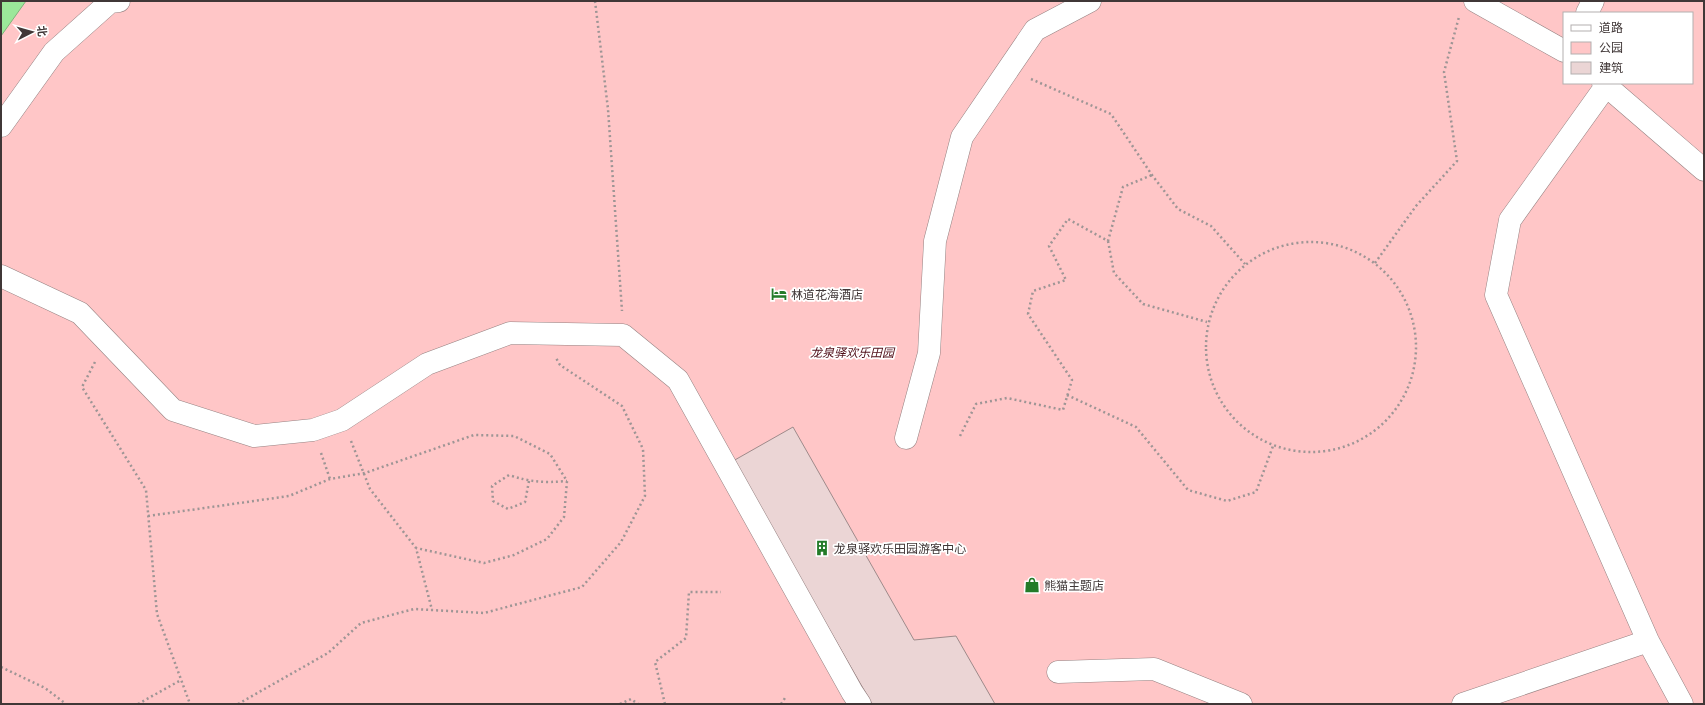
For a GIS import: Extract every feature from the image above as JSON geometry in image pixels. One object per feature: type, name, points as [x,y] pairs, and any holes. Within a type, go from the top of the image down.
[{"type":"street","points":[[1,126],[54,52],[110,2],[119,1]]},
{"type":"street","points":[[906,438],[929,352],[935,241],[962,137],[1035,30],[1090,1]]},
{"type":"street","points":[[1588,12],[1593,1]]},
{"type":"street","points":[[1467,8],[1563,50]]},
{"type":"street","points":[[1682,704],[1648,641],[1496,295],[1510,220],[1605,84],[1704,170]]},
{"type":"street","points":[[1,276],[80,313],[172,410],[254,436],[314,430],[342,420],[427,364],[510,333],[623,335],[678,380],[761,531],[860,704]]},
{"type":"street","points":[[1463,704],[1648,641]]},
{"type":"street","points":[[1058,672],[1154,669],[1241,704]]},
{"type":"path","points":[[595,1],[608,109],[623,335]]},
{"type":"path","points":[[1375,263],[1416,206],[1457,161],[1444,72],[1467,8]]},
{"type":"path","points":[[1008,70],[1111,114],[1152,175],[1178,209],[1211,226],[1245,264]]},
{"type":"path","points":[[1152,175],[1123,187],[1108,241],[1114,274],[1144,304],[1208,322]]},
{"type":"path","points":[[960,436],[976,404],[1007,398],[1063,410],[1072,380],[1028,314],[1033,292],[1066,280],[1049,246],[1068,219],[1108,241]]},
{"type":"path","points":[[1309,241],[1344,246],[1375,263],[1399,288],[1414,321],[1416,356],[1408,390],[1389,420],[1361,441],[1328,453],[1293,452],[1273,446],[1260,441],[1232,420],[1214,390],[1205,357],[1208,322],[1221,290],[1245,264],[1275,247],[1309,241]]},
{"type":"path","points":[[238,704],[328,653],[361,623],[414,609],[484,613],[582,587],[621,542],[645,496],[643,449],[622,406],[560,365],[542,333]]},
{"type":"path","points":[[107,340],[82,387],[146,490],[157,614],[190,704]]},
{"type":"path","points":[[1067,395],[1136,426],[1188,490],[1227,501],[1256,492],[1273,446]]},
{"type":"path","points":[[342,420],[365,473],[370,489],[416,548],[432,610]]},
{"type":"path","points":[[148,516],[289,496],[330,479],[365,473],[474,435],[514,436],[550,454],[566,481],[564,518],[547,539],[514,555],[484,563],[416,548]]},
{"type":"path","points":[[529,481],[526,502],[508,509],[493,501],[492,486],[509,475],[529,481],[545,483],[566,481]]},
{"type":"path","points":[[666,704],[655,662],[686,638],[689,592],[720,592]]},
{"type":"path","points":[[1,667],[45,688],[66,704]]},
{"type":"path","points":[[138,704],[181,680]]},
{"type":"path","points":[[781,704],[785,698]]},
{"type":"path","points":[[620,704],[630,699],[638,704]]},
{"type":"green space","name":"龙泉驿欢乐田园","points":[[1,1],[1704,1],[1704,704],[1,704]]},
{"type":"shaded area","points":[[1,1],[26,1],[1,36]]},
{"type":"building","name":"龙泉驿欢乐田园游客中心","points":[[793,427],[914,640],[956,636],[995,704],[872,704],[733,461]]},
{"type":"place","name":"林道花海酒店","points":[[779,294]]},
{"type":"place","name":"龙泉驿欢乐田园游客中心","points":[[822,548]]},
{"type":"place","name":"熊猫主题店","points":[[1032,585]]}]
